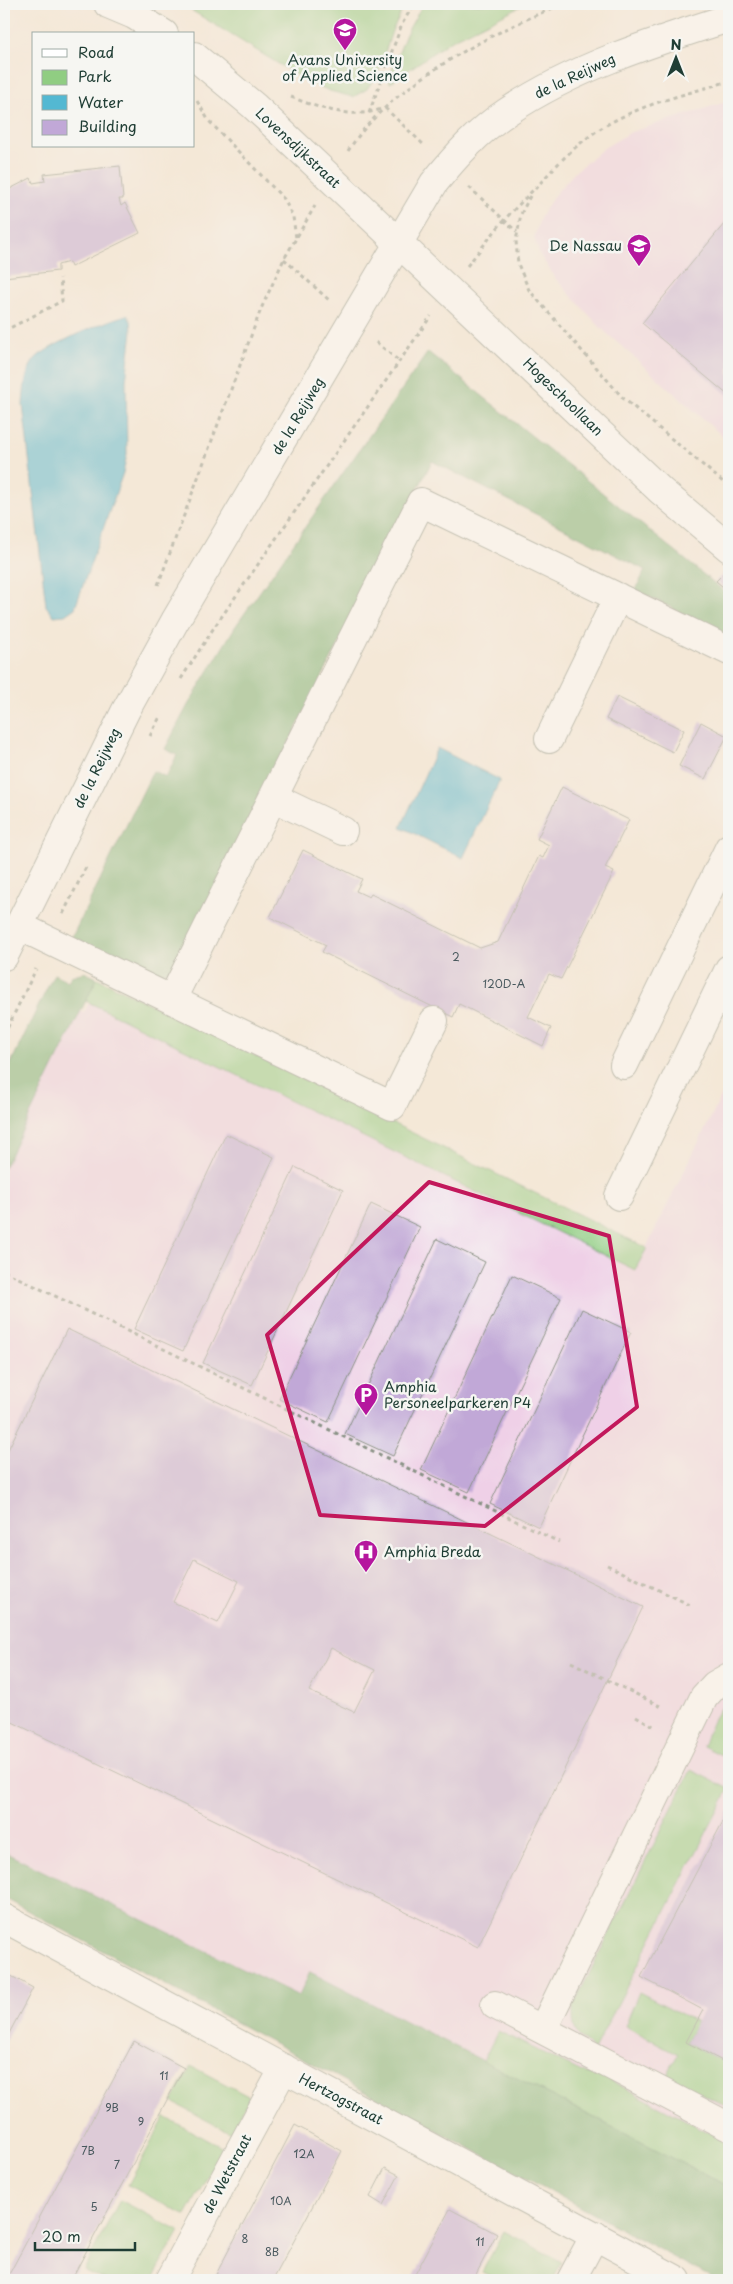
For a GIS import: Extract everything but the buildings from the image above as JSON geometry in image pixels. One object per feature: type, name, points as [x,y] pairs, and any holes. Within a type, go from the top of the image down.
[{"type":"street","points":[[108,4],[134,15],[161,32]]},
{"type":"street","name":"de la Reijweg","points":[[4,956],[126,710],[175,621],[434,183],[457,155],[505,113],[544,89],[585,69],[666,38],[729,18]]},
{"type":"street","name":"Lovensdijkstraat","points":[[195,57],[254,106],[399,243]]},
{"type":"street","name":"Hogeschoollaan","points":[[399,243],[661,490],[729,548]]},
{"type":"street","points":[[172,1000],[421,502],[729,651]]},
{"type":"street","points":[[549,740],[618,597]]},
{"type":"street","points":[[274,798],[343,831]]},
{"type":"street","points":[[624,1065],[729,848]]},
{"type":"street","points":[[19,926],[392,1106],[434,1021]]},
{"type":"street","points":[[619,1196],[729,969]]},
{"type":"street","points":[[543,2030],[704,1697],[715,1685],[729,1677]]},
{"type":"street","name":"Hertzogstraat","points":[[4,1918],[677,2280]]},
{"type":"street","points":[[495,2004],[729,2127]]},
{"type":"street","name":"de Wetstraat","points":[[170,2280],[284,2068]]},
{"type":"street","points":[[571,2280],[595,2235]]},
{"type":"path","points":[[369,113],[402,24],[414,4]]},
{"type":"path","points":[[288,95],[336,111],[369,113],[385,108],[460,54],[520,23],[563,4]]},
{"type":"path","points":[[729,81],[640,110],[604,126],[574,149],[548,174],[529,198],[519,220],[516,240],[518,264],[524,280],[536,299],[623,398],[729,487]]},
{"type":"path","points":[[195,98],[209,121],[284,199],[293,217],[296,240]]},
{"type":"path","points":[[157,588],[261,309],[284,259]]},
{"type":"path","points":[[4,331],[62,301],[60,278]]},
{"type":"path","points":[[179,684],[213,629],[399,361]]},
{"type":"path","points":[[149,740],[163,712]]},
{"type":"path","points":[[4,1036],[89,860]]},
{"type":"path","points":[[4,1271],[559,1542]]},
{"type":"path","points":[[607,1565],[690,1605]]},
{"type":"path","points":[[571,1662],[658,1705]]},
{"type":"path","points":[[636,1716],[648,1724]]},
{"type":"highlighted area","points":[[429,1182],[609,1236],[637,1407],[485,1526],[320,1515],[267,1335]]},
{"type":"shaded area","name":"De Nassau","points":[[729,101],[729,442],[601,328],[556,279],[540,255],[534,238],[541,216],[556,193],[576,171],[604,148],[631,132]]},
{"type":"shaded area","name":"Amphia Breda","points":[[99,982],[646,1248],[729,1081],[729,2280],[716,2280],[4,1898],[4,1077],[45,993],[84,1013]]},
{"type":"green space","name":"Avans University of Applied Science","points":[[181,4],[405,4],[392,31],[379,71],[367,89],[353,97],[330,91],[308,82]]},
{"type":"green space","points":[[423,4],[525,4],[450,41],[390,83],[390,75],[406,34]]},
{"type":"green space","points":[[428,352],[729,595],[729,637],[636,590],[645,570],[432,461],[178,961],[164,973],[156,975],[147,974],[72,937],[153,771],[166,777],[177,755],[165,749],[188,705],[235,627]]},
{"type":"green space","points":[[84,972],[97,978],[4,1168],[4,1077],[54,974],[68,981],[71,976]]},
{"type":"green space","points":[[97,978],[647,1248],[635,1270],[86,1001]]},
{"type":"green space","points":[[729,1701],[729,1759],[703,1746],[716,1714]]},
{"type":"green space","points":[[691,1770],[729,1789],[594,2050],[579,2036],[574,2027],[573,2006]]},
{"type":"green space","points":[[4,1852],[299,1996],[310,1972],[729,2187],[729,2280],[716,2280],[4,1898]]},
{"type":"green space","points":[[639,1992],[697,2022],[686,2042],[729,2063],[729,2108],[667,2075],[678,2054],[625,2026]]},
{"type":"green space","points":[[498,2031],[582,2072],[604,2077],[729,2143],[729,2187],[483,2061]]},
{"type":"green space","points":[[191,2066],[250,2097],[231,2133],[172,2102]]},
{"type":"green space","points":[[165,2117],[223,2148],[186,2216],[128,2185]]},
{"type":"green space","points":[[120,2200],[179,2231],[152,2280],[104,2280],[83,2270]]},
{"type":"green space","points":[[504,2231],[562,2262],[553,2280],[498,2280],[482,2272]]},
{"type":"water","points":[[127,315],[131,321],[132,331],[126,381],[127,454],[123,473],[75,608],[65,615],[54,616],[46,606],[23,405],[27,376],[31,365],[40,354],[92,328]]},
{"type":"water","points":[[437,748],[500,780],[463,858],[401,827]]},
{"type":"place","name":"Avans University of Applied Science","points":[[345,51]]},
{"type":"place","name":"De Nassau","points":[[639,267]]},
{"type":"place","name":"Amphia Personeelparkeren P4","points":[[366,1416]]},
{"type":"place","name":"Amphia Breda","points":[[366,1573]]}]
